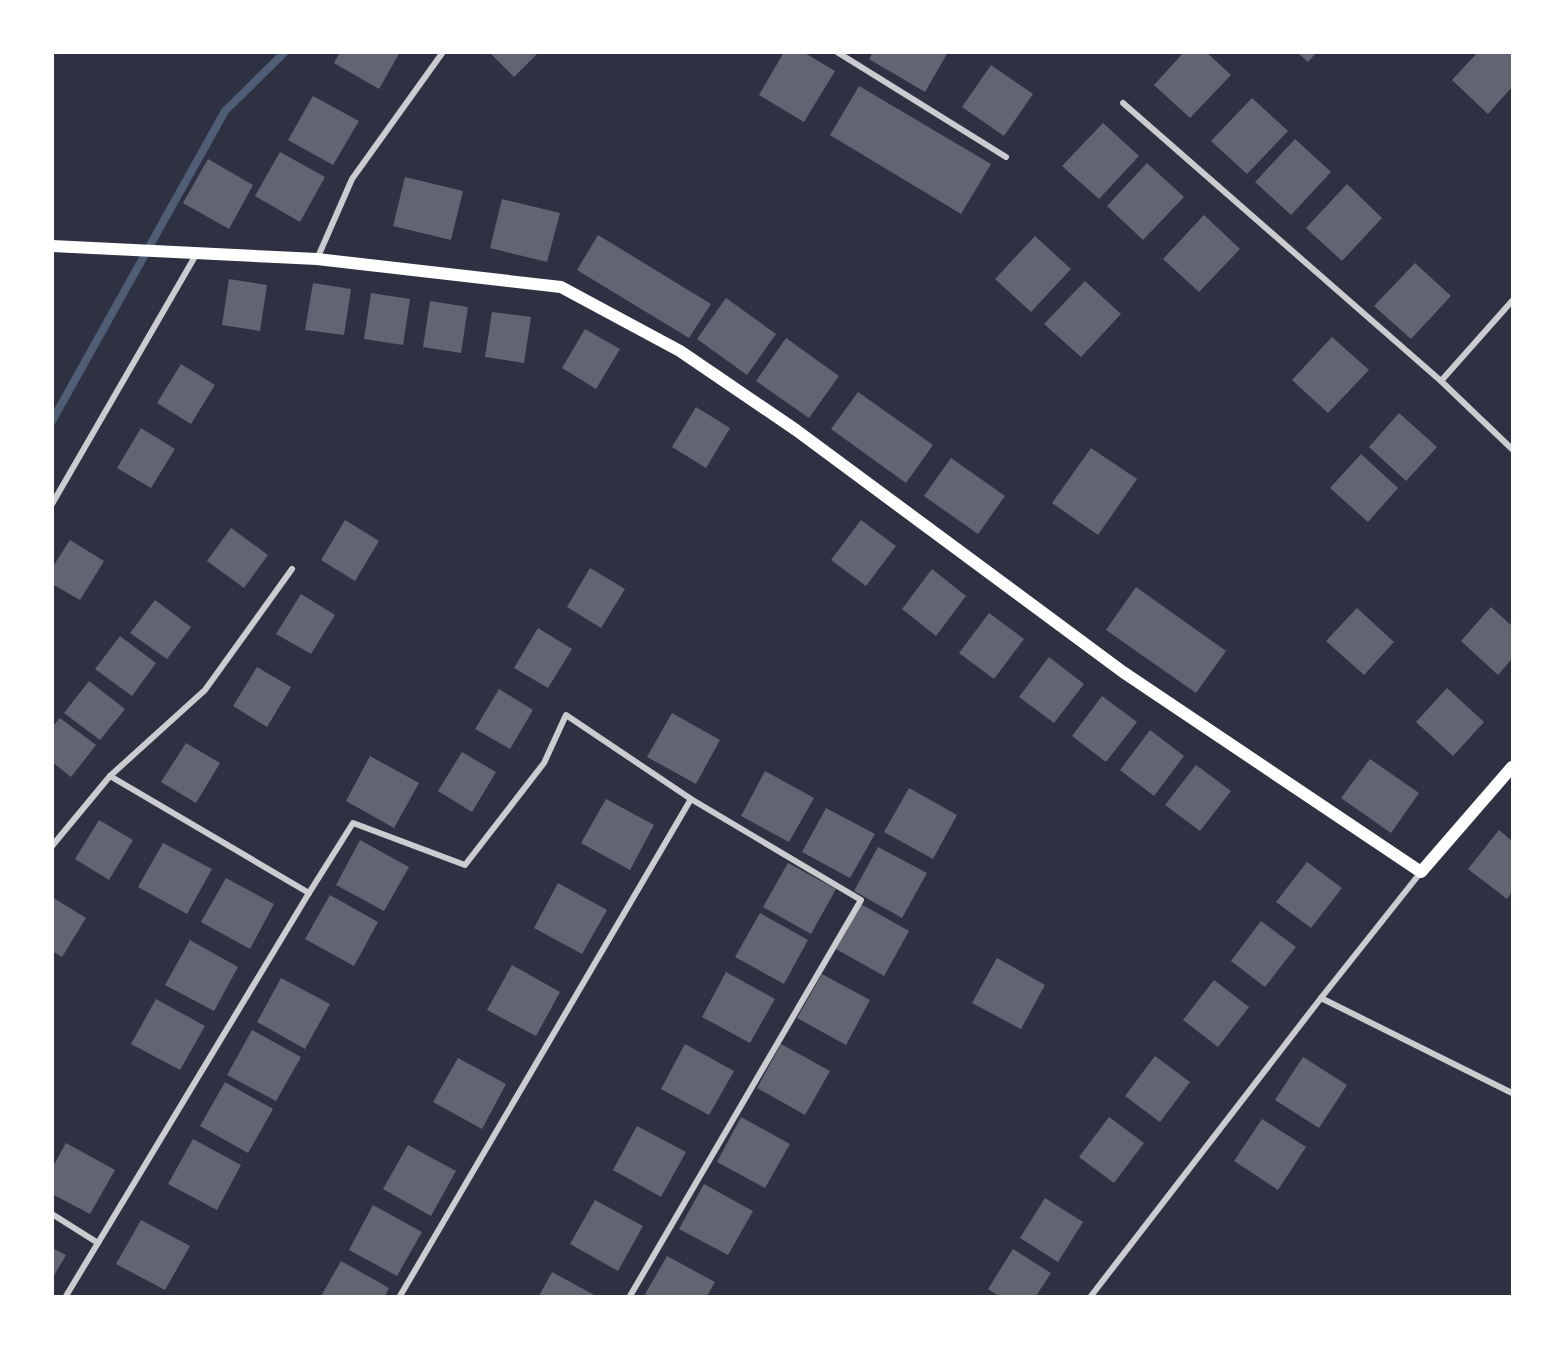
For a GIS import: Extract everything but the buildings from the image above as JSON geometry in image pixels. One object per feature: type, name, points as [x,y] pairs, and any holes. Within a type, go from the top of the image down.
[{"type":"main road","points":[[52,246],[317,259],[561,287],[680,351],[796,430],[1123,672],[1421,872],[1512,767]]},
{"type":"street","points":[[317,259],[352,179],[443,52]]},
{"type":"street","points":[[837,52],[1006,157]]},
{"type":"street","points":[[1123,104],[1441,381],[1512,449]]},
{"type":"street","points":[[52,504],[198,252]]},
{"type":"street","points":[[1441,381],[1512,301]]},
{"type":"street","points":[[52,846],[110,776],[205,690],[292,569]]},
{"type":"street","points":[[66,1296],[353,823],[465,866],[544,763],[566,715],[691,798],[861,900],[630,1296]]},
{"type":"street","points":[[110,776],[309,893]]},
{"type":"street","points":[[400,1296],[691,798]]},
{"type":"street","points":[[1091,1296],[1421,872]]},
{"type":"street","points":[[1320,999],[1512,1093]]},
{"type":"street","points":[[52,1214],[98,1243]]},
{"type":"waterway","points":[[52,421],[225,111],[285,52]]}]
